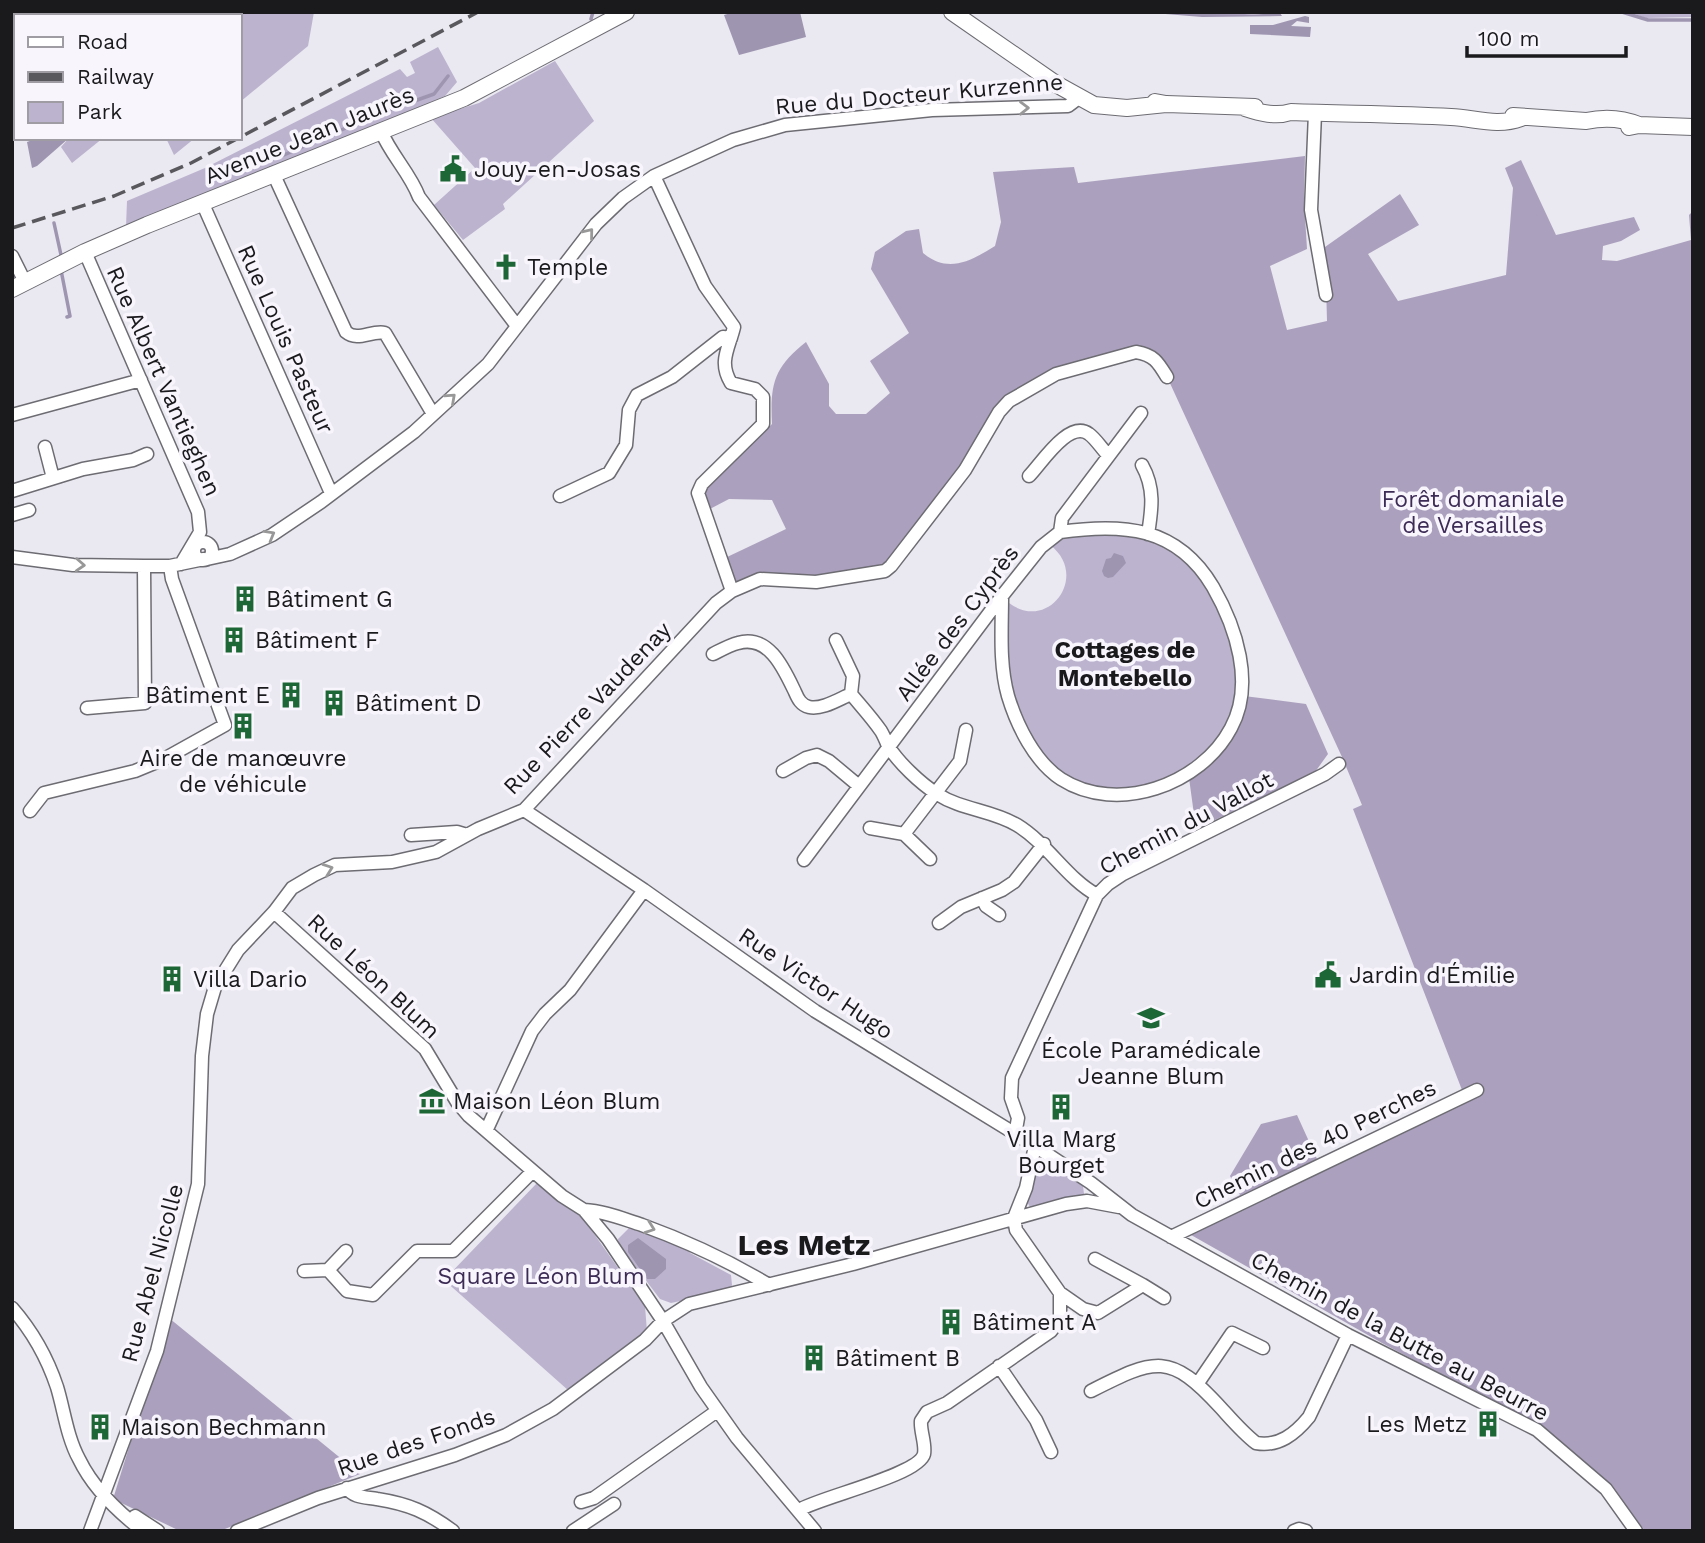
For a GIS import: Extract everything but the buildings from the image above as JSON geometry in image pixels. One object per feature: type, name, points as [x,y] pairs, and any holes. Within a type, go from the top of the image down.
[{"type":"main road","name":"Avenue Jean Jaurès","points":[[19,286],[85,252],[202,202],[478,92],[623,14],[637,12]]},
{"type":"main road","points":[[952,12],[1045,77],[1094,105],[1127,108],[1166,104],[1245,108],[1283,115],[1292,112],[1460,117],[1488,122],[1511,122],[1521,118],[1586,121],[1599,126],[1628,128],[1639,125],[1693,127]]},
{"type":"street","name":"Rue du Docteur Kurzenne","points":[[12,556],[73,565],[176,565],[207,555],[230,554],[266,538],[433,414],[488,364],[596,224],[623,198],[654,176],[733,139],[785,125],[932,110],[1068,106],[1080,97]]},
{"type":"street","points":[[1315,113],[1310,200],[1326,295]]},
{"type":"street","points":[[381,131],[419,197],[517,326]]},
{"type":"street","points":[[273,173],[346,332],[357,337],[385,333],[433,414]]},
{"type":"street","points":[[654,176],[705,286],[734,327],[724,372],[731,383],[755,390],[763,397],[762,424],[702,484],[698,493],[732,591],[760,579],[816,582],[885,571],[965,470],[999,412],[1009,401],[1056,374],[1136,352],[1148,354],[1167,377]]},
{"type":"street","name":"Rue Louis Pasteur","points":[[202,202],[331,492]]},
{"type":"street","name":"Rue Albert Vantieghen","points":[[85,252],[198,512],[200,531],[193,548],[176,565]]},
{"type":"street","points":[[12,256],[19,286]]},
{"type":"street","points":[[560,496],[609,473],[626,444],[629,410],[637,395],[672,377],[723,337],[731,338]]},
{"type":"street","points":[[12,415],[141,380]]},
{"type":"street","name":"Allée des Cyprès","points":[[804,860],[1041,547],[1060,532],[1062,518],[1141,413]]},
{"type":"street","points":[[1029,476],[1041,464],[1050,449],[1080,430],[1088,433],[1108,455]]},
{"type":"street","points":[[12,491],[53,478],[133,460],[169,444]]},
{"type":"street","points":[[45,447],[53,478]]},
{"type":"street","points":[[1142,465],[1152,498],[1147,534]]},
{"type":"street","points":[[12,515],[29,510]]},
{"type":"street","points":[[198,512],[206,527],[207,555]]},
{"type":"street","points":[[1003,596],[1002,657],[1008,695],[1022,730],[1040,758],[1060,779],[1085,790],[1117,795],[1160,787],[1188,772],[1222,741],[1236,714],[1242,678],[1231,624],[1207,577],[1180,550],[1147,534],[1122,527],[1060,532]]},
{"type":"street","points":[[193,548],[205,542],[207,555]]},
{"type":"street","points":[[30,811],[44,793],[135,771],[164,759],[225,724],[172,579],[176,565]]},
{"type":"street","points":[[87,708],[145,704],[144,566]]},
{"type":"street","name":"Rue Pierre Vaudenay","points":[[274,912],[292,888],[335,865],[392,862],[436,852],[524,810],[716,603],[732,591]]},
{"type":"street","points":[[836,640],[853,676],[850,694],[883,733],[889,747],[915,776],[936,794],[958,805],[993,814],[1016,824],[1044,844],[1086,889],[1097,895]]},
{"type":"street","points":[[713,654],[740,642],[756,642],[769,649],[784,669],[799,701],[807,707],[817,708],[850,694]]},
{"type":"street","points":[[904,834],[960,761],[966,730]]},
{"type":"street","points":[[783,771],[817,755],[829,761],[859,786]]},
{"type":"street","name":"Chemin du Vallot","points":[[1015,1135],[1018,1118],[1012,1098],[1012,1078],[1097,895],[1123,874],[1325,774],[1339,764]]},
{"type":"street","name":"Rue Victor Hugo","points":[[524,810],[644,890],[815,1011],[1091,1183]]},
{"type":"street","points":[[870,828],[904,834],[930,859]]},
{"type":"street","points":[[411,835],[457,832],[467,835]]},
{"type":"street","points":[[939,923],[961,907],[1002,890],[1014,882],[1044,844]]},
{"type":"street","points":[[487,1129],[532,1031],[570,990],[644,890]]},
{"type":"street","points":[[982,898],[986,906],[999,915]]},
{"type":"street","name":"Rue Léon Blum","points":[[274,912],[412,1035],[425,1049],[457,1102],[469,1115],[532,1172],[584,1210],[608,1239],[663,1321],[718,1411],[749,1453],[815,1531]]},
{"type":"street","name":"Rue Abel Nicolle","points":[[90,1531],[157,1351],[198,1184],[202,1056],[207,1014],[215,987],[238,950],[274,912]]},
{"type":"street","name":"Chemin des 40 Perches","points":[[1171,1237],[1477,1090]]},
{"type":"street","points":[[1035,1146],[1026,1188],[1014,1218],[1016,1230],[1060,1293],[1083,1309],[1098,1313],[1143,1285]]},
{"type":"street","points":[[328,1270],[347,1291],[373,1294],[417,1251],[453,1251],[532,1172]]},
{"type":"street","points":[[1087,1201],[1091,1183]]},
{"type":"street","name":"Chemin de la Butte au Beurre","points":[[1091,1183],[1120,1207],[1171,1237],[1348,1335],[1537,1430],[1606,1489],[1636,1531]]},
{"type":"street","name":"Chemin de la Butte au Beurre","points":[[1087,1201],[1120,1207]]},
{"type":"street","name":"Rue des Fonds","points":[[237,1531],[346,1488],[455,1455],[519,1428],[553,1409],[645,1340],[663,1321],[689,1304],[878,1258],[1014,1218],[1087,1201]]},
{"type":"street","points":[[584,1210],[627,1220],[688,1242],[769,1285]]},
{"type":"street","points":[[608,1239],[617,1227],[627,1220]]},
{"type":"street","points":[[304,1271],[328,1270],[346,1251]]},
{"type":"street","points":[[1095,1259],[1164,1298]]},
{"type":"street","points":[[734,1293],[738,1275],[736,1268]]},
{"type":"street","points":[[1060,1293],[1060,1319]]},
{"type":"street","points":[[12,1308],[28,1326],[42,1350],[57,1387],[78,1459],[103,1496],[143,1531]]},
{"type":"street","points":[[799,1510],[818,1501],[848,1493],[919,1462],[925,1453],[921,1421],[927,1412],[947,1403],[1051,1331],[1060,1319],[1083,1309]]},
{"type":"street","points":[[1198,1383],[1232,1333],[1263,1348]]},
{"type":"street","points":[[1091,1391],[1125,1374],[1151,1366],[1170,1366],[1198,1383],[1256,1443],[1275,1444],[1300,1428],[1309,1417],[1348,1335]]},
{"type":"street","points":[[999,1366],[1036,1420],[1051,1452]]},
{"type":"street","points":[[581,1502],[594,1497],[718,1411]]},
{"type":"street","points":[[346,1488],[356,1496],[403,1503],[425,1512],[453,1531]]},
{"type":"street","points":[[573,1531],[614,1504]]},
{"type":"street","points":[[119,1509],[128,1511],[158,1531]]},
{"type":"street","points":[[1294,1531],[1306,1531]]},
{"type":"green space","points":[[314,12],[308,46],[242,100],[242,14],[180,14]]},
{"type":"green space","points":[[1199,12],[1282,12],[1200,15]]},
{"type":"green space","points":[[1629,12],[1693,12],[1693,17],[1646,18]]},
{"type":"green space","points":[[438,47],[457,82],[445,96],[376,127],[126,227],[127,201],[205,168],[400,69],[407,77],[415,73],[410,62]]},
{"type":"green space","points":[[555,61],[594,121],[503,204],[505,209],[463,240],[434,205],[475,168],[431,118],[479,103]]},
{"type":"green space","points":[[67,140],[101,140],[72,163],[61,147]]},
{"type":"green space","points":[[167,140],[193,140],[174,155]]},
{"type":"green space","name":"Forêt domaniale de Versailles","points":[[1305,156],[1307,249],[1270,266],[1287,330],[1327,321],[1325,247],[1400,194],[1419,225],[1368,254],[1398,301],[1506,275],[1513,188],[1505,168],[1521,160],[1556,235],[1634,217],[1640,230],[1621,241],[1603,246],[1602,260],[1617,261],[1691,240],[1689,215],[1693,211],[1693,1531],[1645,1531],[1615,1491],[1540,1427],[1382,1343],[1177,1227],[1240,1195],[1230,1176],[1261,1124],[1297,1115],[1317,1159],[1462,1090],[1353,809],[1362,805],[1157,355],[1140,346],[1052,370],[1005,398],[960,468],[887,562],[871,568],[816,575],[759,573],[735,583],[725,558],[786,529],[772,500],[729,499],[708,510],[702,492],[772,424],[772,398],[776,377],[787,360],[806,342],[829,384],[829,406],[836,414],[866,414],[890,393],[870,361],[909,333],[871,269],[875,252],[906,231],[919,229],[923,253],[941,263],[959,263],[995,246],[1001,222],[993,172],[1074,167],[1078,183]]},
{"type":"green space","points":[[1103,531],[1161,544],[1185,560],[1196,572],[1225,620],[1237,673],[1233,712],[1222,735],[1205,755],[1183,771],[1158,782],[1132,788],[1105,789],[1080,783],[1057,770],[1040,750],[1022,721],[1011,689],[1008,667],[1009,603],[1024,610],[1038,611],[1050,606],[1060,596],[1066,571],[1061,557],[1050,545],[1067,536]]},
{"type":"green space","points":[[1244,696],[1306,704],[1328,754],[1315,772],[1196,829],[1189,778],[1229,741]]},
{"type":"green space","points":[[1045,1160],[1083,1186],[1084,1194],[1030,1207],[1027,1202],[1036,1167],[1039,1162]]},
{"type":"green space","name":"Square Léon Blum","points":[[537,1183],[580,1214],[645,1306],[647,1332],[569,1391],[444,1280]]},
{"type":"green space","points":[[631,1226],[687,1246],[690,1253],[731,1275],[730,1290],[671,1303],[660,1299],[619,1245],[618,1239]]},
{"type":"green space","points":[[169,1318],[360,1474],[220,1531],[180,1531],[113,1499]]},
{"type":"shaded area","points":[[734,12],[800,12],[806,37],[739,55],[724,15]]},
{"type":"shaded area","points":[[1141,12],[1245,15],[1280,13],[1282,16],[1202,17]]},
{"type":"shaded area","points":[[1309,17],[1309,23],[1297,21],[1291,26],[1311,27],[1310,37],[1250,34],[1250,25],[1273,25]]},
{"type":"shaded area","points":[[32,140],[67,140],[32,168],[27,142]]},
{"type":"shaded area","points":[[1114,553],[1123,556],[1126,563],[1113,577],[1108,578],[1102,571],[1106,559],[1111,558]]},
{"type":"shaded area","points":[[638,1238],[666,1259],[666,1269],[655,1279],[647,1279],[628,1252],[628,1245]]},
{"type":"waterway","points":[[591,19],[593,12]]},
{"type":"waterway","points":[[1622,12],[1648,20],[1693,20]]},
{"type":"waterway","points":[[277,158],[378,114],[434,94],[448,76]]},
{"type":"waterway","points":[[54,223],[61,255]]},
{"type":"waterway","points":[[61,270],[70,316],[67,317]]},
{"type":"railway","points":[[242,136],[478,12]]},
{"type":"railway","points":[[12,228],[114,196],[191,163],[235,140]]},
{"type":"place","name":"Jouy-en-Josas","points":[[453,169]]},
{"type":"place","name":"Temple","points":[[506,267]]},
{"type":"place","name":"Bâtiment G","points":[[245,599]]},
{"type":"place","name":"Bâtiment F","points":[[234,640]]},
{"type":"place","name":"Bâtiment E","points":[[291,695]]},
{"type":"place","name":"Bâtiment D","points":[[334,703]]},
{"type":"place","name":"Aire de manœuvre de véhicule","points":[[243,726]]},
{"type":"place","name":"Jardin d'Émilie","points":[[1328,975]]},
{"type":"place","name":"Villa Dario","points":[[172,979]]},
{"type":"place","name":"École Paramédicale Jeanne Blum","points":[[1151,1018]]},
{"type":"place","name":"Maison Léon Blum","points":[[432,1101]]},
{"type":"place","name":"Villa Marg Bourget","points":[[1061,1107]]},
{"type":"place","name":"Bâtiment A","points":[[951,1322]]},
{"type":"place","name":"Bâtiment B","points":[[814,1358]]},
{"type":"place","name":"Les Metz","points":[[1488,1424]]},
{"type":"place","name":"Maison Bechmann","points":[[100,1427]]},
{"type":"district","name":"Cottages de Montebello","points":[[1125,664]]},
{"type":"district","name":"Les Metz","points":[[804,1245]]}]
